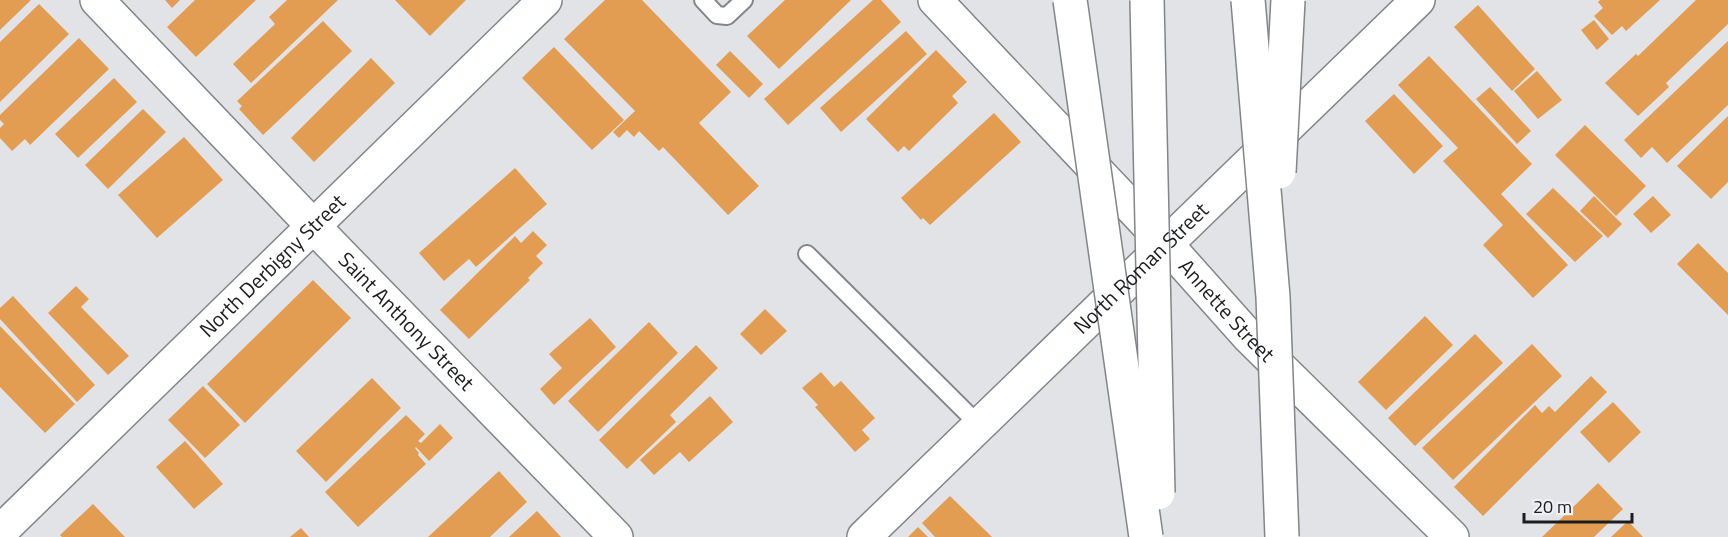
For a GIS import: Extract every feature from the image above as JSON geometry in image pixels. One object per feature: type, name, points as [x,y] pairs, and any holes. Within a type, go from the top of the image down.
[{"type":"main road","name":"Saint Anthony Street","points":[[97,0],[616,537]]},
{"type":"main road","name":"North Derbigny Street","points":[[0,532],[545,0]]},
{"type":"main road","name":"Annette Street","points":[[935,0],[1166,244],[1249,337],[1452,537]]},
{"type":"main road","points":[[1070,0],[1146,537]]},
{"type":"main road","points":[[1147,0],[1159,537]]},
{"type":"main road","points":[[1248,0],[1273,297],[1282,537]]},
{"type":"main road","points":[[1273,297],[1288,0]]},
{"type":"main road","name":"North Roman Street","points":[[864,537],[1418,0]]},
{"type":"lane","points":[[703,0],[717,15],[728,16],[744,0]]},
{"type":"lane","points":[[807,254],[979,425]]},
{"type":"building","points":[[0,0],[31,0],[0,30]]},
{"type":"building","points":[[165,0],[180,0],[172,8]]},
{"type":"building","points":[[195,0],[256,0],[196,57],[167,27]]},
{"type":"building","points":[[287,0],[338,0],[251,83],[233,64],[275,24],[269,17]]},
{"type":"building","points":[[395,0],[466,0],[430,36]]},
{"type":"building","points":[[605,0],[642,0],[731,92],[699,123],[759,186],[728,215],[663,147],[659,151],[639,131],[634,137],[627,130],[619,138],[613,132],[635,111],[564,39]]},
{"type":"building","points":[[785,0],[851,0],[779,69],[747,36]]},
{"type":"building","points":[[873,0],[881,0],[901,22],[788,125],[764,99]]},
{"type":"building","points":[[1600,0],[1660,0],[1626,31],[1622,26],[1612,35],[1594,16],[1603,8],[1598,2]]},
{"type":"building","points":[[1696,0],[1728,0],[1728,24],[1666,83],[1669,87],[1638,116],[1605,83],[1636,54],[1638,56]]},
{"type":"building","points":[[39,4],[69,34],[0,102],[0,42]]},
{"type":"building","points":[[1478,5],[1535,69],[1512,91],[1454,27]]},
{"type":"building","points":[[1594,20],[1609,39],[1597,50],[1581,30]]},
{"type":"building","points":[[323,21],[352,51],[263,135],[239,109],[242,106],[237,101]]},
{"type":"building","points":[[906,31],[927,54],[841,132],[820,108]]},
{"type":"building","points":[[79,38],[109,69],[30,145],[25,139],[12,151],[0,138],[0,128],[4,124],[0,120],[0,115]]},
{"type":"building","points":[[1728,41],[1728,105],[1667,163],[1652,147],[1641,158],[1624,140]]},
{"type":"building","points":[[554,47],[624,120],[592,150],[522,78]]},
{"type":"building","points":[[936,50],[967,82],[952,96],[958,103],[909,151],[904,146],[898,152],[866,119]]},
{"type":"building","points":[[730,51],[763,84],[749,98],[716,65]]},
{"type":"building","points":[[1429,56],[1532,164],[1501,194],[1568,265],[1533,298],[1483,245],[1503,225],[1443,161],[1458,148],[1398,85]]},
{"type":"building","points":[[371,58],[395,83],[314,162],[291,138]]},
{"type":"building","points":[[1537,71],[1562,100],[1538,119],[1514,91]]},
{"type":"building","points":[[114,78],[137,102],[78,158],[55,134]]},
{"type":"building","points":[[1490,87],[1531,131],[1517,144],[1476,99]]},
{"type":"building","points":[[1394,94],[1443,146],[1414,174],[1365,121]]},
{"type":"building","points":[[143,109],[166,132],[108,189],[85,165]]},
{"type":"building","points":[[994,113],[1021,142],[930,225],[923,218],[921,220],[901,198]]},
{"type":"building","points":[[1728,116],[1728,182],[1711,199],[1677,166]]},
{"type":"building","points":[[1585,125],[1646,186],[1616,216],[1555,155]]},
{"type":"building","points":[[184,137],[223,180],[157,238],[118,195]]},
{"type":"building","points":[[515,168],[547,204],[476,267],[469,259],[444,281],[419,253]]},
{"type":"building","points":[[1553,188],[1603,236],[1575,262],[1526,214]]},
{"type":"building","points":[[1594,196],[1622,224],[1608,238],[1580,211]]},
{"type":"building","points":[[1653,196],[1671,215],[1651,233],[1633,214]]},
{"type":"building","points":[[533,231],[547,245],[536,256],[543,263],[528,278],[530,280],[469,339],[440,310],[515,236],[521,243]]},
{"type":"building","points":[[1698,243],[1728,273],[1728,315],[1677,264]]},
{"type":"building","points":[[313,280],[351,318],[245,423],[207,384]]},
{"type":"building","points":[[76,286],[89,299],[81,307],[129,356],[108,375],[48,313]]},
{"type":"building","points":[[13,296],[95,385],[77,402],[0,319],[0,308]]},
{"type":"building","points":[[765,309],[787,331],[761,355],[740,334]]},
{"type":"building","points":[[1425,316],[1453,345],[1386,410],[1358,382]]},
{"type":"building","points":[[590,318],[616,347],[554,405],[540,389],[562,368],[549,354]]},
{"type":"building","points":[[649,322],[678,353],[598,432],[568,401]]},
{"type":"building","points":[[0,326],[75,404],[45,433],[0,387]]},
{"type":"building","points":[[1475,334],[1503,363],[1415,446],[1388,418]]},
{"type":"building","points":[[1532,344],[1562,376],[1453,480],[1422,448]]},
{"type":"building","points":[[696,345],[718,368],[670,415],[676,422],[627,469],[599,440]]},
{"type":"building","points":[[821,372],[834,387],[841,381],[875,418],[862,430],[870,439],[855,452],[815,407],[818,405],[802,388]]},
{"type":"building","points":[[1591,376],[1607,392],[1483,516],[1454,487],[1535,405],[1542,413],[1549,406],[1555,412]]},
{"type":"building","points":[[372,378],[401,408],[326,482],[296,451]]},
{"type":"building","points":[[203,386],[240,425],[205,458],[168,420]]},
{"type":"building","points":[[710,396],[733,422],[689,462],[680,452],[654,475],[640,460]]},
{"type":"building","points":[[1613,402],[1641,432],[1609,463],[1580,432]]},
{"type":"building","points":[[406,415],[425,434],[418,441],[421,443],[440,424],[453,438],[429,461],[416,447],[418,455],[426,464],[358,527],[325,492]]},
{"type":"building","points":[[185,441],[223,484],[194,509],[156,467]]},
{"type":"building","points":[[499,471],[527,502],[490,537],[428,537]]},
{"type":"building","points":[[1598,483],[1623,509],[1594,537],[1542,537]]},
{"type":"building","points":[[950,496],[992,537],[935,537],[922,523]]},
{"type":"building","points":[[93,504],[125,537],[62,537],[60,535]]},
{"type":"building","points":[[537,511],[561,537],[509,537]]},
{"type":"building","points":[[1628,521],[1643,537],[1611,537]]},
{"type":"building","points":[[918,527],[928,537],[908,537]]},
{"type":"building","points":[[301,528],[309,537],[290,537]]}]
